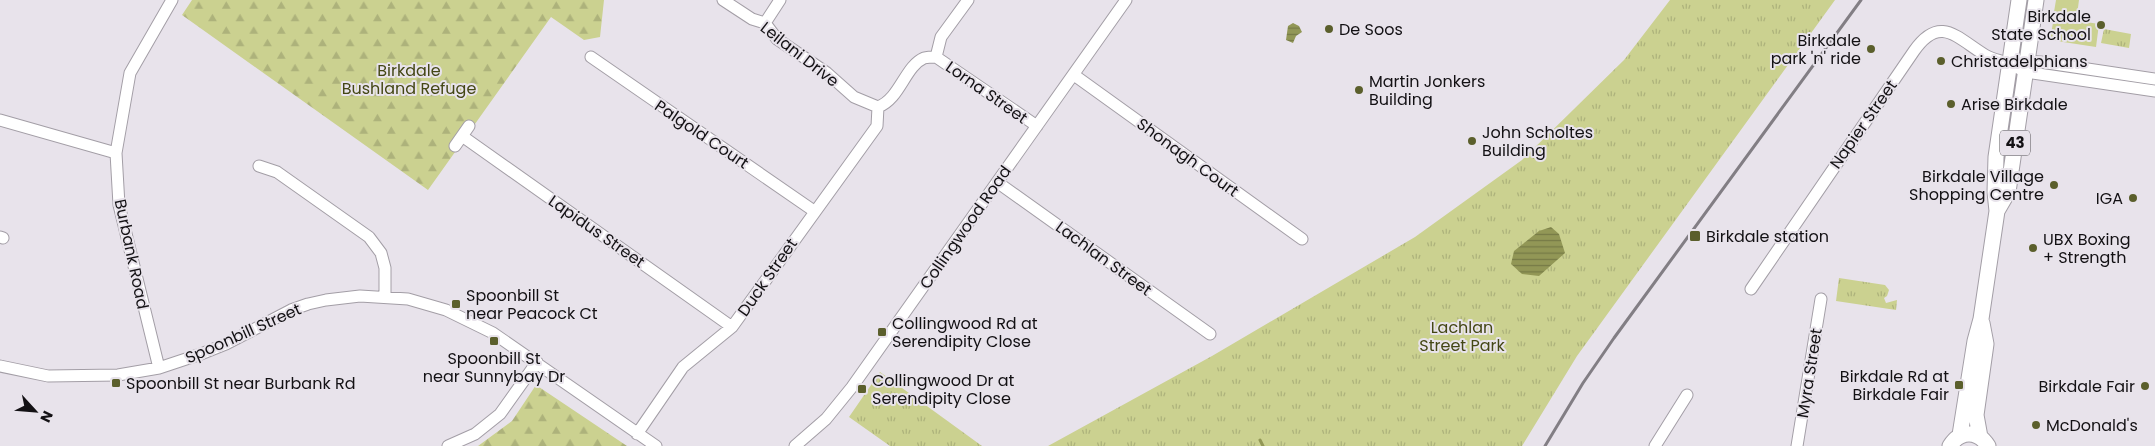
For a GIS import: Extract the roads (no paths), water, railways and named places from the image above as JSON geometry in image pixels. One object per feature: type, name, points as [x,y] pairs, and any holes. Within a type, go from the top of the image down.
[{"type":"main road","name":"43","points":[[1955,441],[1975,341],[1982,319],[1997,211],[1995,192],[1996,157],[2019,0]]},
{"type":"main road","name":"43","points":[[1997,211],[2008,192],[2036,0]]},
{"type":"main road","name":"43","points":[[1982,319],[1986,344],[1976,416],[1986,444]]},
{"type":"main road","points":[[1955,441],[1974,434],[1986,444]]},
{"type":"street","name":"Burbank Road","points":[[159,368],[119,206],[116,153],[130,73],[172,0]]},
{"type":"street","name":"Leilani Drive","points":[[723,0],[752,19],[765,23],[777,39],[827,73],[854,97],[878,107]]},
{"type":"street","points":[[765,23],[780,0]]},
{"type":"street","points":[[878,107],[890,100],[913,68],[924,58],[936,57],[941,38],[968,0]]},
{"type":"street","name":"Collingwood Road","points":[[795,446],[834,411],[1126,0]]},
{"type":"street","name":"Napier Street","points":[[1751,289],[1908,59],[1927,36],[1936,31],[1946,32],[1991,58],[2009,63]]},
{"type":"street","name":"Lorna Street","points":[[936,57],[1037,126]]},
{"type":"street","name":"Palgold Court","points":[[590,58],[814,211]]},
{"type":"street","points":[[2009,63],[2155,91]]},
{"type":"street","points":[[2026,66],[2155,78]]},
{"type":"street","name":"Shonagh Court","points":[[1074,74],[1302,239]]},
{"type":"street","name":"Duck Street","points":[[637,434],[683,368],[732,327],[877,126],[878,107]]},
{"type":"street","points":[[0,120],[116,153]]},
{"type":"street","name":"Lapidus Street","points":[[469,126],[458,141],[732,327]]},
{"type":"street","points":[[259,166],[277,172],[369,237],[380,253],[384,268],[385,297]]},
{"type":"street","name":"Lachlan Street","points":[[997,182],[1210,334]]},
{"type":"street","name":"Spoonbill Street","points":[[0,366],[23,372],[76,377],[118,375],[159,368],[226,344],[292,310],[308,304],[340,298],[385,297],[435,305],[493,333],[656,446]]},
{"type":"street","name":"Myra Street","points":[[1797,446],[1821,299]]},
{"type":"street","points":[[448,446],[475,434],[500,414],[536,362]]},
{"type":"street","points":[[1655,446],[1687,395]]},
{"type":"waterway","points":[[1260,440],[1263,446]]},
{"type":"railway","points":[[1545,446],[1583,383],[1614,338],[1861,0]]},
{"type":"place","name":"Birkdale State School","points":[[2101,25]]},
{"type":"place","name":"De Soos","points":[[1329,29]]},
{"type":"place","name":"Birkdale park 'n' ride","points":[[1871,49]]},
{"type":"place","name":"Christadelphians","points":[[1941,61]]},
{"type":"place","name":"Martin Jonkers Building","points":[[1359,90]]},
{"type":"place","name":"Arise Birkdale","points":[[1951,104]]},
{"type":"place","name":"John Scholtes Building","points":[[1472,141]]},
{"type":"place","name":"Birkdale Village Shopping Centre","points":[[2054,185]]},
{"type":"place","name":"IGA","points":[[2133,198]]},
{"type":"place","name":"Birkdale station","points":[[1695,236]]},
{"type":"place","name":"UBX Boxing + Strength","points":[[2033,248]]},
{"type":"place","name":"Spoonbill St near Peacock Ct","points":[[456,304]]},
{"type":"place","name":"Collingwood Rd at Serendipity Close","points":[[882,332]]},
{"type":"place","name":"Spoonbill St near Sunnybay Dr","points":[[494,341]]},
{"type":"place","name":"Spoonbill St near Burbank Rd","points":[[116,383]]},
{"type":"place","name":"Birkdale Rd at Birkdale Fair","points":[[1959,385]]},
{"type":"place","name":"Birkdale Fair","points":[[2145,386]]},
{"type":"place","name":"Collingwood Dr at Serendipity Close","points":[[862,389]]},
{"type":"place","name":"McDonald's","points":[[2036,425]]},
{"type":"park label","name":"Birkdale Bushland Refuge","points":[[409,79]]},
{"type":"park label","name":"Lachlan Street Park","points":[[1462,336]]}]
